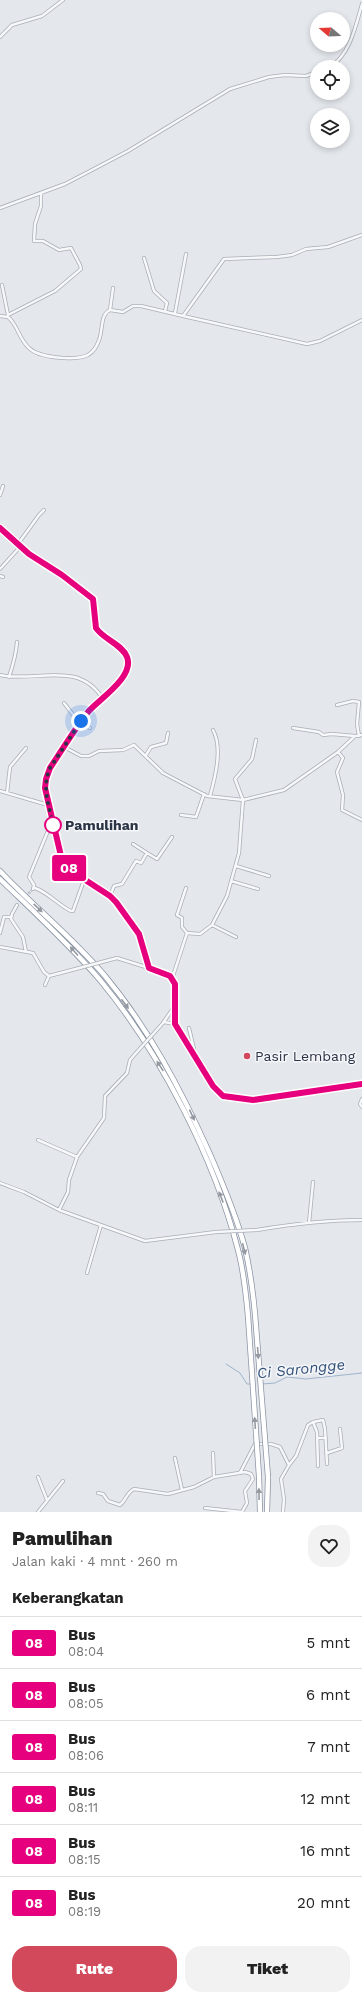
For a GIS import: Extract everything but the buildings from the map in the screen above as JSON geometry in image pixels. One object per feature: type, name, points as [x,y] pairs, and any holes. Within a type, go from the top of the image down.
[{"type":"highway","points":[[0,872],[64,932],[105,976],[138,1022],[170,1070],[192,1115],[234,1211],[245,1249],[255,1314],[268,1477],[267,1512]]},
{"type":"highway","points":[[0,879],[61,937],[101,981],[133,1024],[166,1074],[187,1117],[228,1214],[239,1251],[245,1285],[259,1476],[260,1512]]},
{"type":"main road","points":[[0,528],[19,546],[93,599],[96,628],[126,655],[128,664],[123,675],[103,700],[90,709],[81,721],[46,776],[45,788],[52,821],[61,856],[70,870],[110,896],[137,932],[149,968],[172,979],[175,984],[175,1024],[215,1089],[226,1096],[253,1100],[362,1084]]},
{"type":"street","points":[[0,37],[12,25],[42,16],[64,0]]},
{"type":"street","points":[[338,60],[343,55],[362,4]]},
{"type":"street","points":[[0,208],[65,184],[128,151],[230,88],[269,77],[285,75],[306,76],[310,75]]},
{"type":"street","points":[[0,316],[8,316],[55,291],[81,269],[71,248],[59,250],[44,241],[34,241],[35,224],[41,206],[41,193]]},
{"type":"street","points":[[183,316],[224,259],[292,255],[306,249],[328,247],[362,235]]},
{"type":"street","points":[[175,313],[186,254]]},
{"type":"street","points":[[144,258],[153,289],[167,303],[165,311]]},
{"type":"street","points":[[2,285],[8,316],[15,324],[24,343],[30,350],[47,356],[67,358],[80,357],[91,353],[99,340],[104,315],[110,310],[113,288]]},
{"type":"street","points":[[110,310],[123,312],[133,306],[165,311],[307,344],[320,341],[362,320]]},
{"type":"street","points":[[0,495],[3,486]]},
{"type":"street","points":[[0,569],[19,546],[39,514],[44,510]]},
{"type":"street","points":[[9,677],[12,666],[16,661],[17,642]]},
{"type":"street","points":[[0,675],[9,677],[59,674],[76,677],[96,688],[103,700]]},
{"type":"street","points":[[337,705],[353,701],[359,702],[357,724],[359,736]]},
{"type":"street","points":[[64,703],[70,713],[90,728]]},
{"type":"street","points":[[293,728],[321,732],[323,735],[332,734],[359,736]]},
{"type":"street","points":[[210,796],[218,753],[218,745],[213,730]]},
{"type":"street","points":[[146,755],[151,747],[166,743],[168,733]]},
{"type":"street","points":[[64,747],[81,756],[89,756],[99,751],[124,750],[134,745],[163,773],[204,794],[243,800],[284,790],[359,736]]},
{"type":"street","points":[[187,933],[200,934],[212,925],[222,908],[239,853],[243,800],[235,779],[252,759],[256,740]]},
{"type":"street","points":[[7,793],[10,767],[26,748]]},
{"type":"street","points":[[338,752],[343,758],[337,772],[343,795],[342,810],[362,820]]},
{"type":"street","points":[[0,791],[49,805]]},
{"type":"street","points":[[181,815],[196,817],[204,794]]},
{"type":"street","points":[[52,821],[29,878],[34,889],[53,898],[61,906],[71,911],[84,880]]},
{"type":"street","points":[[133,844],[157,859],[172,837]]},
{"type":"street","points":[[110,896],[114,886],[122,884],[136,861],[141,863],[147,853]]},
{"type":"street","points":[[236,866],[269,876]]},
{"type":"street","points":[[230,881],[258,889]]},
{"type":"street","points":[[186,888],[177,915],[182,918],[182,926],[187,933]]},
{"type":"street","points":[[17,905],[11,917],[22,938],[26,952]]},
{"type":"street","points":[[0,933],[4,917],[11,917]]},
{"type":"street","points":[[212,925],[236,937]]},
{"type":"street","points":[[172,979],[187,933]]},
{"type":"street","points":[[0,947],[36,955],[44,972],[49,976]]},
{"type":"street","points":[[49,976],[117,958],[149,968]]},
{"type":"street","points":[[45,985],[49,976]]},
{"type":"street","points":[[59,1210],[68,1192],[69,1180],[77,1157],[102,1122],[105,1096],[127,1073],[130,1060],[164,1022],[174,1007]]},
{"type":"street","points":[[164,1022],[175,1024]]},
{"type":"street","points":[[189,1028],[190,1038],[194,1049],[192,1051]]},
{"type":"street","points":[[362,1099],[360,1104],[362,1107]]},
{"type":"street","points":[[38,1140],[77,1157]]},
{"type":"street","points":[[309,1223],[313,1182]]},
{"type":"street","points":[[0,1183],[24,1192],[59,1210],[145,1241],[216,1232],[257,1230],[280,1225],[362,1220]]},
{"type":"street","points":[[86,1273],[101,1225]]},
{"type":"street","points":[[283,1512],[284,1499],[281,1479],[296,1456],[308,1425],[313,1422],[323,1420],[326,1438],[327,1464]]},
{"type":"street","points":[[313,1422],[315,1425],[317,1438],[318,1466]]},
{"type":"street","points":[[327,1453],[342,1448],[340,1429]]},
{"type":"street","points":[[317,1438],[326,1438]]},
{"type":"street","points":[[240,1473],[251,1448],[256,1444],[278,1446],[282,1450],[290,1465]]},
{"type":"street","points":[[213,1453],[214,1477]]},
{"type":"street","points":[[175,1458],[182,1490]]},
{"type":"street","points":[[98,1493],[103,1494],[108,1501],[120,1505],[123,1503],[130,1491],[134,1489],[141,1492],[168,1494],[214,1477],[240,1473],[248,1473],[253,1477],[252,1482],[244,1492],[248,1503],[242,1512],[205,1508]]},
{"type":"street","points":[[38,1477],[48,1501]]},
{"type":"street","points":[[38,1512],[63,1481]]},
{"type":"waterway","name":"Ci Sarongge","points":[[226,1364],[240,1373],[247,1384],[251,1384]]},
{"type":"waterway","name":"Ci Sarongge","points":[[262,1384],[275,1383],[287,1377],[306,1379],[362,1373]]},
{"type":"tunnel","points":[[26,896],[33,889]]},
{"type":"bus line","name":"08","points":[[0,528],[29,554],[81,588],[93,599],[95,602],[94,620],[96,628],[126,655],[128,661],[123,675],[114,688],[103,700],[88,712],[46,776],[45,788],[56,839],[61,856],[66,864],[77,876],[110,896],[116,902],[139,934],[149,968],[170,976],[175,984],[175,1024],[213,1086],[221,1095],[253,1100],[362,1084]]},
{"type":"place","name":"Pamulihan","points":[[53,825]]},
{"type":"place","name":"Pasir Lembang","points":[[247,1056]]},
{"type":"route","points":[[53,825],[54,828],[45,788],[46,776],[81,721]]}]
